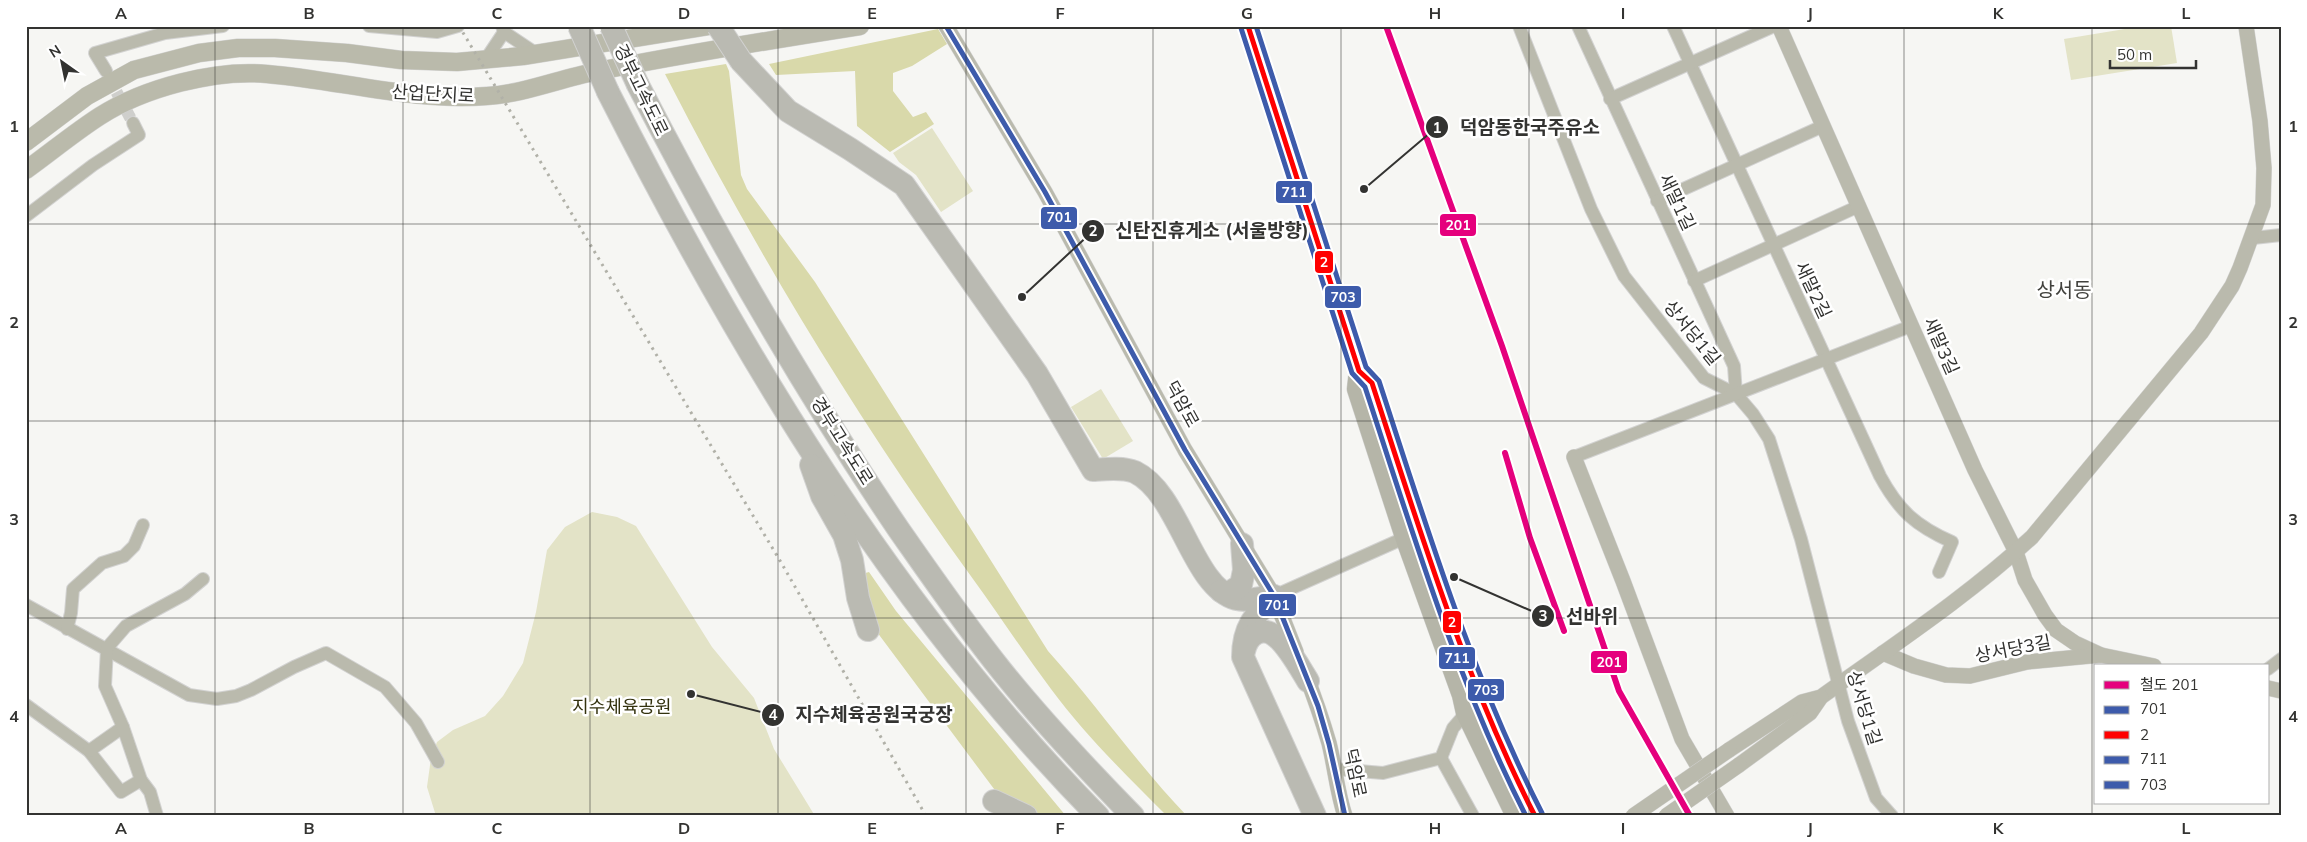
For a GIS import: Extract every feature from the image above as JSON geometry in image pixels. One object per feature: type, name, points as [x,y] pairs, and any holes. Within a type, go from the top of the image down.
[{"type":"highway","name":"경부고속도로","points":[[579,26],[608,92],[663,200],[723,308],[801,435],[899,581],[1023,735],[1098,816]]},
{"type":"highway","name":"경부고속도로","points":[[611,26],[638,85],[718,236],[764,316],[872,490],[941,590],[1001,670],[1070,750],[1132,816]]},
{"type":"highway","points":[[718,26],[740,61],[788,111],[904,185],[1037,374],[1093,470],[1110,468],[1134,472],[1148,482],[1158,493],[1174,518],[1207,575],[1221,591],[1236,599],[1247,600],[1274,596]]},
{"type":"highway","points":[[801,435],[822,496],[844,535],[852,560],[858,598],[868,630]]},
{"type":"highway","points":[[1221,591],[1229,593],[1241,585],[1244,570],[1242,544]]},
{"type":"highway","points":[[1274,596],[1250,622],[1245,632],[1243,657],[1315,816]]},
{"type":"highway","points":[[1243,657],[1245,645],[1251,636],[1260,631],[1269,632],[1278,638],[1288,650],[1308,681]]},
{"type":"highway","points":[[994,802],[1026,816]]},
{"type":"main road","name":"산업단지로","points":[[26,142],[87,96],[134,70],[199,53],[238,48],[275,48],[347,52],[401,60],[457,62],[537,54],[708,26]]},
{"type":"main road","name":"산업단지로","points":[[26,170],[100,116],[119,105],[142,95],[202,78],[232,74],[265,73],[382,91],[452,97],[489,96],[592,72],[860,26]]},
{"type":"main road","points":[[1248,26],[1359,371],[1357,389],[1413,534],[1476,688],[1516,781],[1535,816]]},
{"type":"main road","points":[[1413,534],[1466,713],[1516,816]]},
{"type":"street","points":[[106,71],[95,53],[165,33],[223,26]]},
{"type":"street","points":[[369,26],[437,32],[458,26]]},
{"type":"street","name":"덕암로","points":[[946,26],[1044,192],[1185,450],[1274,596],[1320,714],[1345,816]]},
{"type":"street","name":"상서당1길","points":[[1519,26],[1591,209],[1624,276],[1704,378],[1736,394],[1753,414],[1769,439],[1801,539],[1838,685],[1865,769],[1876,798],[1892,816]]},
{"type":"street","name":"새말1길","points":[[1578,26],[1734,366],[1736,394]]},
{"type":"street","name":"새말2길","points":[[1673,26],[1890,494],[1904,513],[1921,527],[1952,542],[1939,572]]},
{"type":"street","points":[[1610,99],[1774,26]]},
{"type":"street","name":"새말3길","points":[[1779,26],[1911,326],[1976,470],[2016,552],[2025,580],[2045,616],[2056,630],[2075,643],[2100,655]]},
{"type":"street","points":[[1666,816],[1810,713],[1821,697],[1968,590],[2016,552],[2038,530],[2201,333],[2232,286],[2263,207],[2264,168],[2260,121],[2246,26]]},
{"type":"street","points":[[486,59],[503,29],[537,54]]},
{"type":"street","points":[[26,216],[93,165],[139,135],[133,123]]},
{"type":"street","points":[[1657,200],[1823,126]]},
{"type":"street","points":[[1694,281],[1859,206]]},
{"type":"street","points":[[2252,238],[2281,235]]},
{"type":"street","points":[[1727,816],[1682,739],[1623,581],[1574,458],[1911,326]]},
{"type":"street","points":[[67,629],[71,613],[73,589],[102,563],[124,556],[134,546],[143,526]]},
{"type":"street","points":[[1274,596],[1413,534]]},
{"type":"street","points":[[157,816],[150,792],[141,780],[105,686],[107,648],[126,626],[185,594],[203,579]]},
{"type":"street","points":[[26,605],[67,629],[107,648],[189,695],[217,699],[251,690],[294,667],[326,653],[385,688],[416,723],[438,762]]},
{"type":"street","name":"상서당3길","points":[[1883,653],[1914,666],[1946,675],[1970,676],[2035,661],[2100,655],[2144,664]]},
{"type":"street","points":[[2270,667],[2281,659]]},
{"type":"street","points":[[1634,816],[1802,702],[1821,697]]},
{"type":"street","points":[[26,705],[89,751],[121,792],[141,780]]},
{"type":"street","points":[[1440,758],[1453,728],[1466,713]]},
{"type":"street","points":[[89,751],[122,727]]},
{"type":"street","points":[[1334,769],[1383,773],[1440,758]]},
{"type":"street","points":[[1440,758],[1473,816]]},
{"type":"green space","points":[[2143,26],[2171,26],[2177,63],[2071,80],[2064,39]]},
{"type":"green space","points":[[938,29],[947,44],[912,66],[893,73],[893,91],[913,117],[926,112],[934,124],[890,152],[857,126],[855,71],[776,75],[769,64]]},
{"type":"green space","points":[[726,64],[729,71],[741,175],[747,189],[815,282],[1048,651],[1151,776],[1187,816],[1167,816],[1107,755],[1064,706],[930,519],[809,332],[735,205],[665,74]]},
{"type":"green space","points":[[932,128],[973,191],[941,212],[916,175],[899,162],[893,153]]},
{"type":"green space","points":[[1101,389],[1133,441],[1103,459],[1071,407]]},
{"type":"green space","name":"지수체육공원","points":[[592,512],[617,517],[636,526],[712,647],[754,698],[774,749],[815,816],[436,816],[427,787],[431,758],[437,742],[453,730],[485,716],[503,696],[523,663],[536,612],[547,550],[565,527]]},
{"type":"green space","points":[[869,572],[896,611],[1066,816],[1042,816],[1000,797],[874,628],[862,574]]},
{"type":"tunnel","points":[[108,76],[133,123]]},
{"type":"railway","points":[[459,26],[782,564],[926,816]]},
{"type":"rail line","name":"201","points":[[1386,26],[1502,346],[1619,691],[1690,816]]},
{"type":"rail line","name":"201","points":[[1505,453],[1530,538],[1564,631]]},
{"type":"transit line","name":"701","points":[[946,26],[1045,192],[1185,450],[1274,596],[1318,706],[1329,744],[1345,816]]},
{"type":"transit line","name":"2","points":[[1248,26],[1359,371],[1372,383],[1426,548],[1465,657],[1486,711],[1535,816]]},
{"type":"transit line","name":"703","points":[[1256,26],[1366,367],[1379,381],[1433,546],[1493,708],[1542,813]]},
{"type":"transit line","name":"711","points":[[1241,28],[1352,373],[1365,387],[1437,605],[1457,659],[1478,712],[1526,816]]},
{"type":"place","name":"덕암동한국주유소","points":[[1364,189]]},
{"type":"place","name":"신탄진휴게소 (서울방향)","points":[[1022,297]]},
{"type":"place","name":"선바위","points":[[1454,577]]},
{"type":"place","name":"지수체육공원국궁장","points":[[691,694]]},
{"type":"district","name":"상서동","points":[[2064,290]]}]
